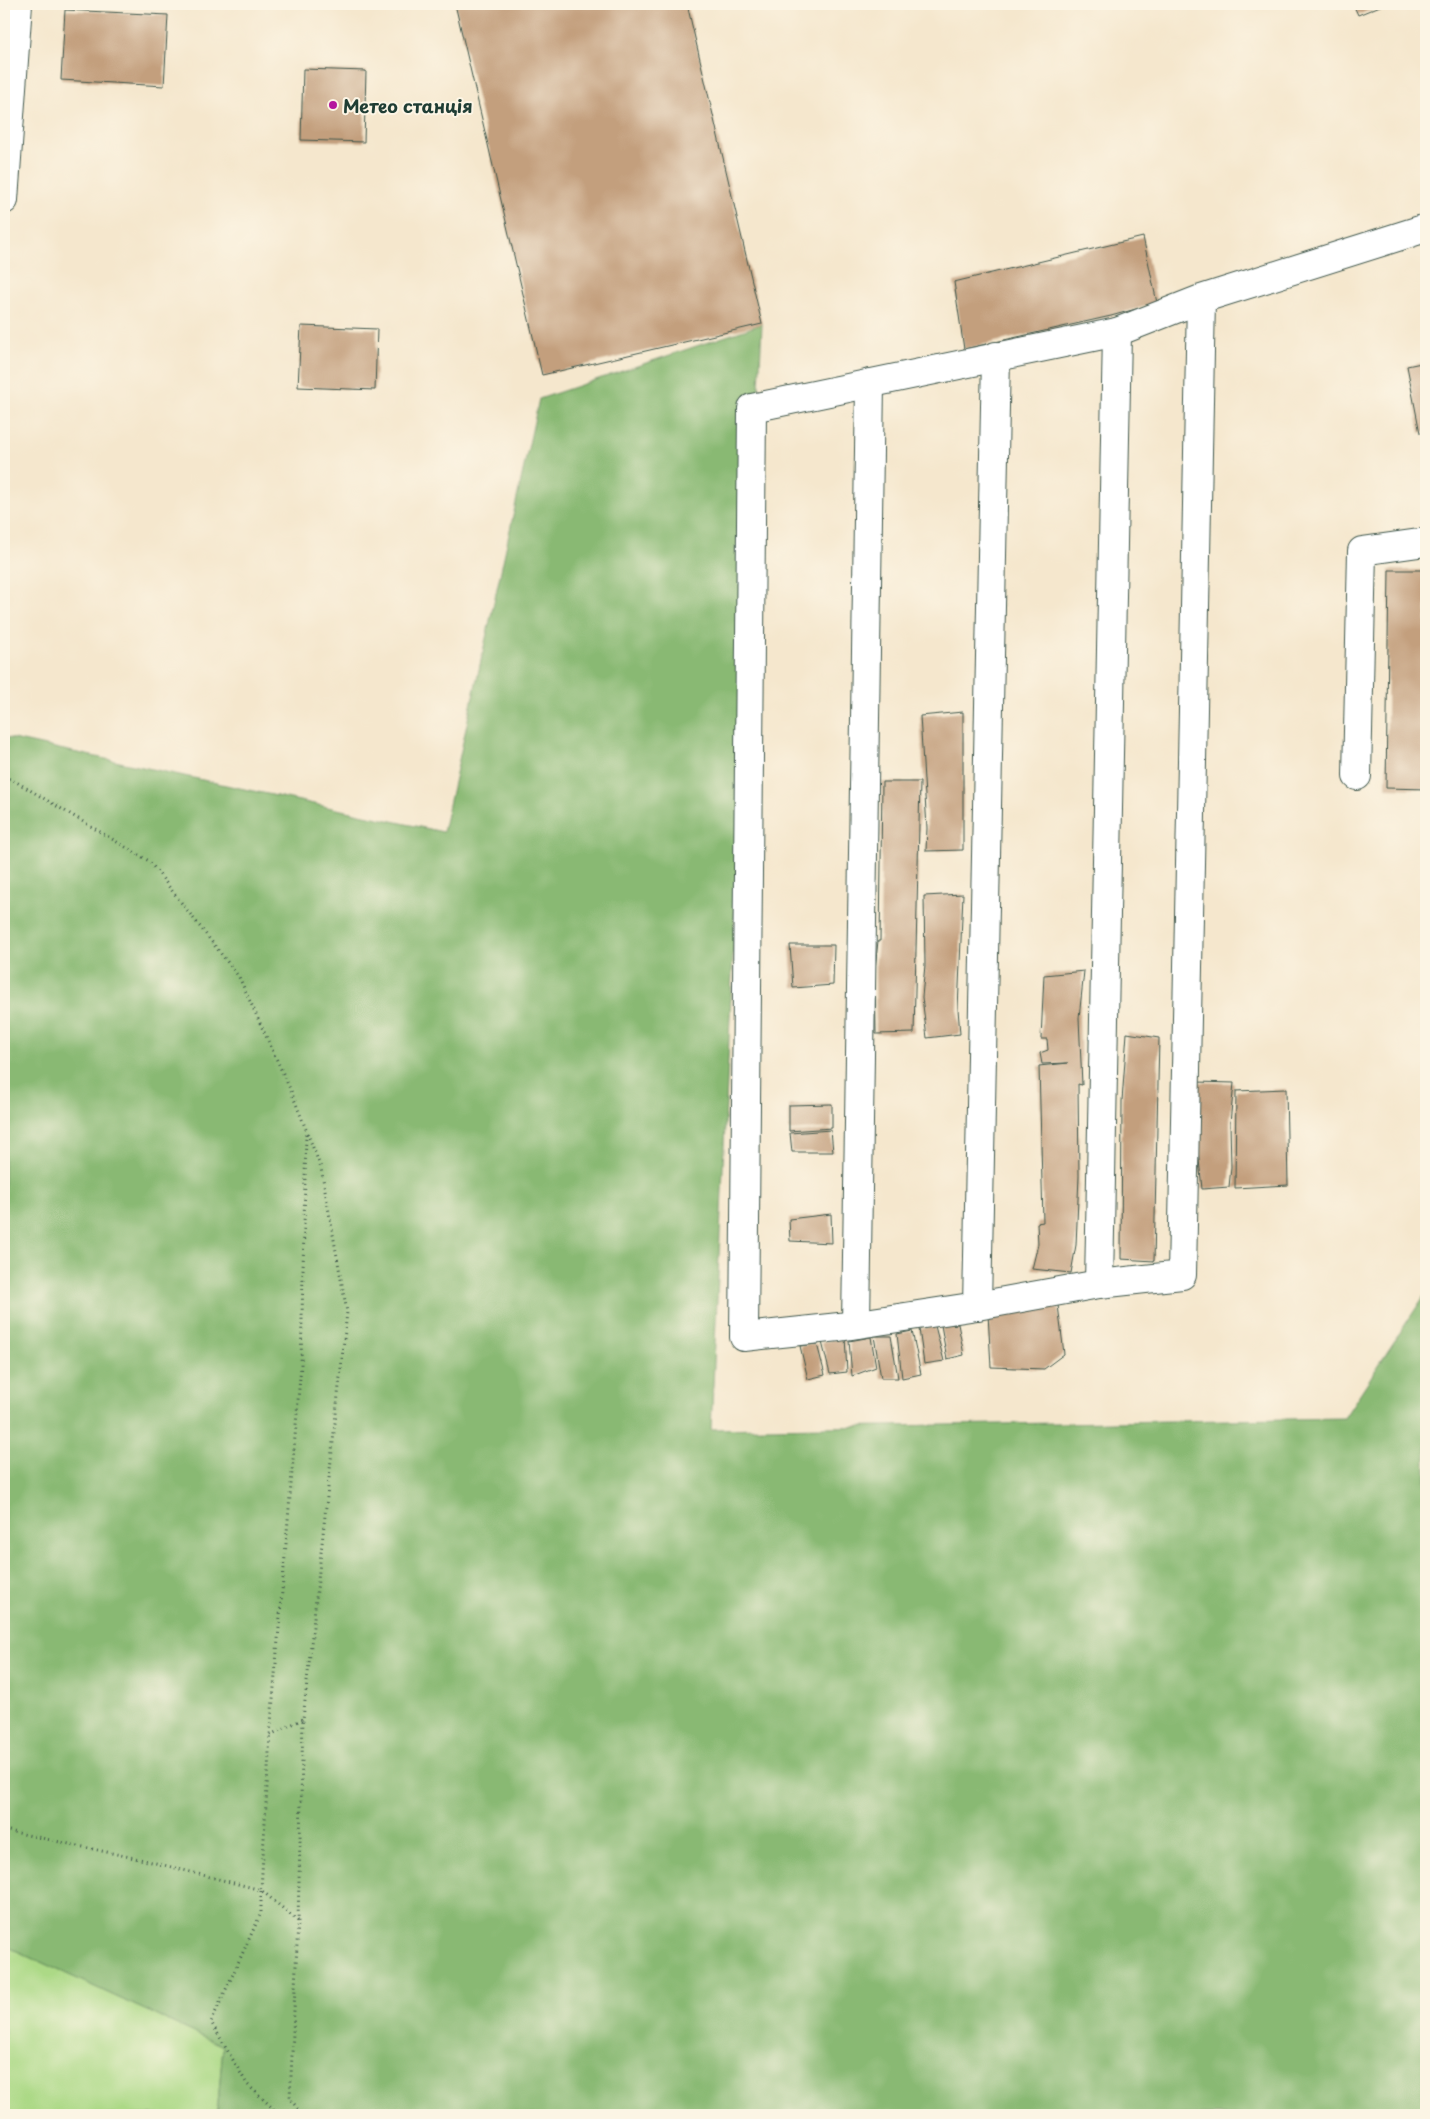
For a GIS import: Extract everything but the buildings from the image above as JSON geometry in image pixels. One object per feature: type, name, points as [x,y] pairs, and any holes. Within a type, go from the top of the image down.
[{"type":"lane","points":[[4,200],[18,4]]},
{"type":"lane","points":[[1201,299],[1182,1275],[1099,1284],[977,1306],[856,1324],[744,1336],[752,408],[1118,332],[1201,299],[1426,228]]},
{"type":"lane","points":[[1099,1284],[1118,332]]},
{"type":"lane","points":[[977,1306],[996,356]]},
{"type":"lane","points":[[856,1324],[870,383]]},
{"type":"lane","points":[[1357,776],[1362,551],[1426,542]]},
{"type":"path","points":[[4,777],[13,780],[149,861],[239,977],[306,1129],[321,1168],[347,1312],[303,1719],[298,1921],[290,2099],[303,2115]]},
{"type":"path","points":[[280,2115],[247,2084],[211,2022],[261,1912],[270,1735],[301,1365],[306,1129]]},
{"type":"path","points":[[270,1735],[303,1719]]},
{"type":"path","points":[[4,1830],[144,1860],[262,1890],[298,1921]]},
{"type":"green space","points":[[762,324],[711,1429],[1344,1418],[1426,1293],[1426,2115],[217,2115],[223,2046],[4,1945],[4,737],[443,832],[539,399]]},
{"type":"green space","points":[[4,1945],[223,2046],[217,2115],[4,2115]]},
{"type":"place","name":"Метео станція","points":[[333,105]]}]
